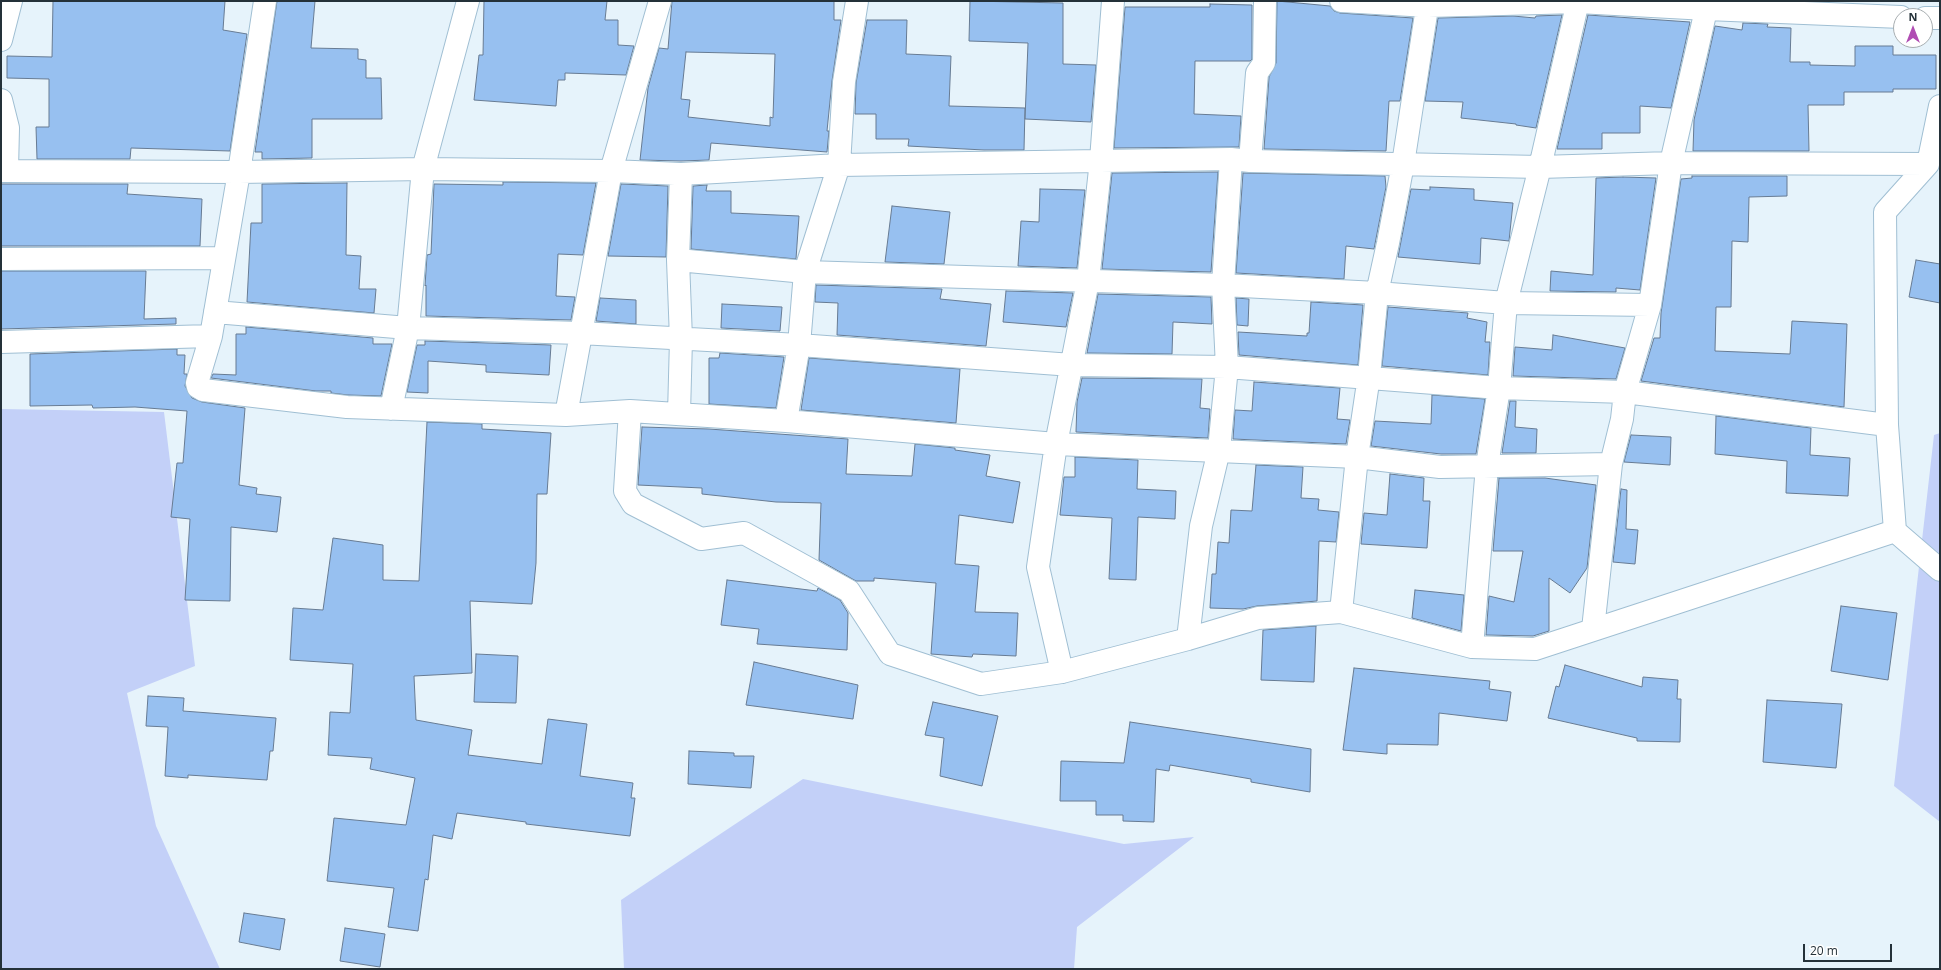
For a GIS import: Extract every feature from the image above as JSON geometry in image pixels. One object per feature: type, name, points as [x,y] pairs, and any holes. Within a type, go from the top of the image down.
[{"type":"street","points":[[1,40],[11,1]]},
{"type":"street","points":[[264,1],[239,172],[223,258],[211,336],[197,383],[198,387],[203,390],[347,407],[566,415],[630,411],[786,421],[1056,444],[1358,457],[1440,468],[1611,464]]},
{"type":"street","points":[[391,409],[408,328],[423,169],[468,1]]},
{"type":"street","points":[[566,415],[580,333],[612,171],[660,1]]},
{"type":"street","points":[[786,421],[799,345],[806,272],[839,165],[844,82],[857,1]]},
{"type":"street","points":[[1062,672],[1038,567],[1056,444],[1088,281],[1101,160],[1113,1]]},
{"type":"street","points":[[1188,639],[1201,526],[1219,450],[1227,367],[1223,285],[1240,160],[1256,73],[1264,62],[1265,1]]},
{"type":"street","points":[[1341,1],[1428,3],[1578,1],[1708,5],[1893,17]]},
{"type":"street","points":[[1472,647],[1488,466],[1499,388],[1506,303],[1540,167],[1578,1]]},
{"type":"street","points":[[1341,612],[1358,457],[1369,376],[1377,293],[1403,164],[1428,3]]},
{"type":"street","points":[[1593,629],[1611,464],[1622,420],[1625,392],[1650,305],[1671,163],[1708,5]]},
{"type":"street","points":[[1,100],[8,128],[4,170],[239,172],[423,169],[612,171],[681,174],[839,165],[1101,160],[1240,160],[1540,167],[1671,163],[1928,164]]},
{"type":"street","points":[[1940,106],[1928,164],[1885,212],[1887,425],[1895,531],[1940,570]]},
{"type":"street","points":[[679,414],[681,339],[678,260],[681,174]]},
{"type":"street","points":[[1,259],[223,258]]},
{"type":"street","points":[[678,260],[806,272],[1223,285],[1377,293],[1506,303],[1650,305]]},
{"type":"street","points":[[215,312],[408,328],[580,333],[799,345],[1072,365],[1227,367],[1369,376],[1499,388],[1625,392],[1887,425]]},
{"type":"street","points":[[1,342],[211,336]]},
{"type":"street","points":[[630,411],[625,491],[633,504],[701,539],[744,533],[849,591],[890,654],[981,684],[1062,672],[1188,639],[1258,618],[1341,612],[1472,647],[1535,649],[1895,531]]},
{"type":"shaded area","points":[[1,409],[164,412],[195,666],[127,693],[156,826],[220,969],[1,969]]},
{"type":"shaded area","points":[[1940,433],[1940,822],[1894,786],[1934,435]]},
{"type":"shaded area","points":[[803,779],[1124,844],[1194,837],[1077,927],[1074,969],[624,969],[621,900]]},
{"type":"building","points":[[53,1],[225,1],[223,30],[247,34],[230,151],[131,148],[130,159],[37,159],[36,127],[49,127],[49,79],[7,78],[7,56],[52,57]]},
{"type":"building","points":[[277,1],[315,1],[311,48],[358,49],[358,59],[366,60],[366,78],[381,78],[382,119],[312,119],[312,158],[262,159],[262,152],[255,152]]},
{"type":"building","points":[[484,1],[607,1],[605,20],[618,20],[618,45],[634,46],[626,75],[565,73],[565,80],[558,80],[556,106],[474,100],[479,55],[483,55]]},
{"type":"building","points":[[672,1],[834,1],[834,20],[841,20],[832,81],[827,131],[829,131],[827,152],[711,143],[709,160],[640,160],[648,88],[659,48],[668,49]],"holes":[[[686,52],[775,54],[773,118],[770,117],[770,126],[688,117],[690,100],[681,99]]]},
{"type":"building","points":[[970,1],[1063,3],[1063,64],[1096,65],[1091,122],[1025,119],[1028,43],[969,41]]},
{"type":"building","points":[[1277,1],[1330,6],[1334,11],[1340,13],[1413,18],[1400,101],[1389,101],[1386,151],[1264,149],[1269,77],[1276,63]]},
{"type":"building","points":[[1210,4],[1252,5],[1252,59],[1250,61],[1195,61],[1194,114],[1241,116],[1239,147],[1114,148],[1125,7],[1210,7]]},
{"type":"building","points":[[1562,15],[1536,128],[1516,124],[1461,118],[1463,102],[1425,101],[1438,18],[1513,16],[1535,18],[1536,16]]},
{"type":"building","points":[[1588,15],[1690,22],[1671,108],[1640,106],[1640,133],[1602,133],[1602,149],[1557,149]]},
{"type":"building","points":[[867,20],[907,20],[906,54],[951,56],[949,106],[1025,108],[1024,150],[984,150],[908,146],[909,139],[876,139],[876,114],[855,114],[856,83]]},
{"type":"building","points":[[1743,23],[1768,24],[1767,27],[1791,28],[1790,62],[1810,62],[1810,65],[1855,66],[1855,46],[1893,46],[1893,55],[1936,55],[1936,89],[1893,89],[1893,92],[1844,92],[1844,105],[1808,105],[1809,151],[1693,151],[1694,120],[1715,26],[1742,30]]},
{"type":"building","points":[[1218,172],[1211,272],[1102,269],[1112,173]]},
{"type":"building","points":[[1243,173],[1385,176],[1386,187],[1374,249],[1346,246],[1344,279],[1236,273]]},
{"type":"building","points":[[1692,176],[1787,176],[1787,196],[1749,197],[1748,242],[1732,241],[1731,307],[1716,307],[1715,351],[1790,354],[1792,321],[1847,324],[1844,407],[1641,381],[1654,338],[1660,338],[1661,313],[1681,179],[1692,178]]},
{"type":"building","points":[[1596,178],[1656,178],[1640,290],[1616,288],[1616,292],[1550,291],[1551,271],[1593,275]]},
{"type":"building","points":[[503,182],[596,183],[583,255],[558,254],[556,296],[575,297],[571,320],[426,316],[426,285],[425,286],[427,255],[431,254],[434,184],[503,185]]},
{"type":"building","points":[[347,183],[346,255],[361,256],[359,289],[376,289],[374,313],[247,302],[251,223],[262,223],[262,184]]},
{"type":"building","points":[[1,184],[128,184],[127,194],[202,199],[200,246],[1,246]]},
{"type":"building","points":[[621,184],[668,186],[666,257],[608,256]]},
{"type":"building","points":[[707,185],[706,191],[731,191],[731,213],[799,216],[796,259],[691,249],[693,186]]},
{"type":"building","points":[[1430,187],[1474,189],[1474,200],[1513,203],[1509,241],[1481,238],[1480,264],[1398,257],[1411,189],[1430,190]]},
{"type":"building","points":[[1040,189],[1085,190],[1077,268],[1018,266],[1021,221],[1039,222]]},
{"type":"building","points":[[892,206],[950,212],[944,264],[885,262]]},
{"type":"building","points":[[1916,260],[1940,264],[1940,303],[1909,297]]},
{"type":"building","points":[[1,271],[146,271],[144,319],[176,318],[176,324],[1,329]]},
{"type":"building","points":[[816,285],[942,289],[940,299],[991,304],[986,346],[837,335],[838,303],[815,302]]},
{"type":"building","points":[[1006,291],[1073,293],[1066,327],[1003,322]]},
{"type":"building","points":[[1098,294],[1211,297],[1212,324],[1173,322],[1172,354],[1087,353]]},
{"type":"building","points":[[600,298],[636,300],[636,324],[596,321]]},
{"type":"building","points":[[1236,298],[1249,299],[1248,326],[1237,325]]},
{"type":"building","points":[[1311,302],[1363,305],[1358,365],[1239,355],[1238,332],[1307,336],[1307,333],[1309,333]]},
{"type":"building","points":[[722,304],[782,307],[780,331],[721,328]]},
{"type":"building","points":[[1388,307],[1468,313],[1467,318],[1487,322],[1485,342],[1490,342],[1488,375],[1382,366]]},
{"type":"building","points":[[246,327],[373,338],[373,344],[392,344],[381,396],[348,395],[331,393],[331,391],[316,391],[211,378],[213,374],[236,375],[236,334],[246,334]]},
{"type":"building","points":[[1553,335],[1625,348],[1616,379],[1513,376],[1515,347],[1552,350]]},
{"type":"building","points":[[425,341],[551,345],[549,375],[486,372],[486,365],[428,361],[428,393],[407,392],[417,345],[425,345]]},
{"type":"building","points":[[177,349],[177,355],[185,355],[184,374],[187,374],[185,386],[192,398],[202,402],[245,408],[239,485],[257,488],[256,494],[281,497],[277,532],[231,527],[230,601],[185,600],[190,519],[171,517],[177,463],[183,463],[187,411],[135,407],[93,408],[92,405],[30,406],[30,354]]},
{"type":"building","points":[[720,353],[784,357],[776,408],[709,404],[709,358],[719,358]]},
{"type":"building","points":[[809,358],[960,369],[956,423],[801,410]]},
{"type":"building","points":[[1082,378],[1202,379],[1200,408],[1210,409],[1208,438],[1076,432],[1077,402]]},
{"type":"building","points":[[1254,382],[1340,388],[1337,419],[1350,420],[1346,444],[1233,439],[1235,410],[1252,411]]},
{"type":"building","points":[[1432,395],[1485,399],[1476,454],[1441,454],[1371,446],[1375,421],[1431,424]]},
{"type":"building","points":[[1510,401],[1516,401],[1515,427],[1537,429],[1536,453],[1502,453]]},
{"type":"building","points":[[1716,416],[1811,428],[1810,455],[1850,458],[1848,496],[1786,493],[1787,461],[1715,454]]},
{"type":"building","points":[[427,422],[482,424],[482,429],[551,433],[547,494],[537,494],[536,563],[532,604],[470,601],[472,673],[414,676],[416,720],[472,730],[468,755],[542,764],[548,719],[587,724],[580,776],[633,783],[631,798],[635,798],[630,836],[526,824],[526,822],[457,813],[452,839],[433,835],[428,880],[425,879],[418,931],[388,927],[394,888],[327,881],[334,818],[406,825],[415,778],[370,769],[372,758],[328,755],[330,712],[350,713],[353,664],[290,660],[293,608],[323,610],[333,538],[383,545],[383,580],[419,581]]},
{"type":"building","points":[[642,427],[709,429],[848,439],[846,474],[912,476],[915,444],[955,448],[955,450],[990,455],[986,476],[1020,482],[1013,523],[959,515],[955,564],[979,566],[975,612],[1018,613],[1016,656],[973,654],[972,657],[931,654],[936,583],[874,578],[874,581],[856,581],[819,560],[821,503],[776,502],[702,494],[702,488],[638,485]]},
{"type":"building","points":[[1631,435],[1671,437],[1670,465],[1624,462]]},
{"type":"building","points":[[1075,457],[1138,460],[1137,489],[1176,491],[1175,519],[1138,517],[1136,580],[1109,579],[1112,518],[1060,515],[1064,477],[1075,477]]},
{"type":"building","points":[[1256,465],[1303,467],[1301,498],[1319,499],[1318,510],[1339,512],[1336,542],[1319,541],[1317,601],[1257,606],[1243,609],[1210,608],[1212,574],[1216,574],[1218,542],[1229,543],[1231,510],[1252,511]]},
{"type":"building","points":[[1390,474],[1424,478],[1423,501],[1430,501],[1427,548],[1361,544],[1364,513],[1387,515]]},
{"type":"building","points":[[1499,478],[1545,478],[1596,485],[1587,568],[1570,593],[1549,578],[1549,631],[1533,636],[1486,635],[1489,596],[1514,602],[1523,551],[1493,551]]},
{"type":"building","points":[[1621,489],[1627,490],[1626,529],[1638,530],[1635,564],[1613,562]]},
{"type":"building","points":[[727,580],[817,591],[818,588],[840,600],[848,613],[847,650],[757,644],[759,629],[721,625]]},
{"type":"building","points":[[1415,590],[1464,595],[1461,631],[1412,618]]},
{"type":"building","points":[[1841,606],[1897,613],[1888,680],[1831,671]]},
{"type":"building","points":[[1316,626],[1314,682],[1261,680],[1263,630]]},
{"type":"building","points":[[476,654],[518,656],[516,703],[474,702]]},
{"type":"building","points":[[754,662],[858,685],[853,719],[746,705]]},
{"type":"building","points":[[1565,665],[1642,687],[1643,677],[1678,680],[1677,699],[1681,699],[1680,742],[1637,741],[1637,738],[1548,718],[1556,686],[1559,687]]},
{"type":"building","points":[[1354,668],[1490,681],[1489,689],[1511,692],[1507,721],[1439,713],[1438,745],[1387,744],[1387,754],[1343,750]]},
{"type":"building","points":[[148,696],[184,698],[183,711],[276,718],[273,751],[270,751],[267,780],[188,775],[188,778],[165,776],[168,727],[146,726]]},
{"type":"building","points":[[1767,700],[1842,704],[1836,768],[1763,762]]},
{"type":"building","points":[[933,702],[998,716],[982,786],[940,776],[944,738],[925,735]]},
{"type":"building","points":[[1130,722],[1311,749],[1310,792],[1251,782],[1251,779],[1170,765],[1169,771],[1156,769],[1154,822],[1123,821],[1123,815],[1096,815],[1096,801],[1060,801],[1061,761],[1124,763]]},
{"type":"building","points":[[689,751],[734,753],[734,756],[754,756],[751,788],[688,784]]},
{"type":"building","points":[[244,913],[285,919],[280,950],[239,942]]},
{"type":"building","points":[[345,928],[385,934],[380,967],[340,961]]}]
